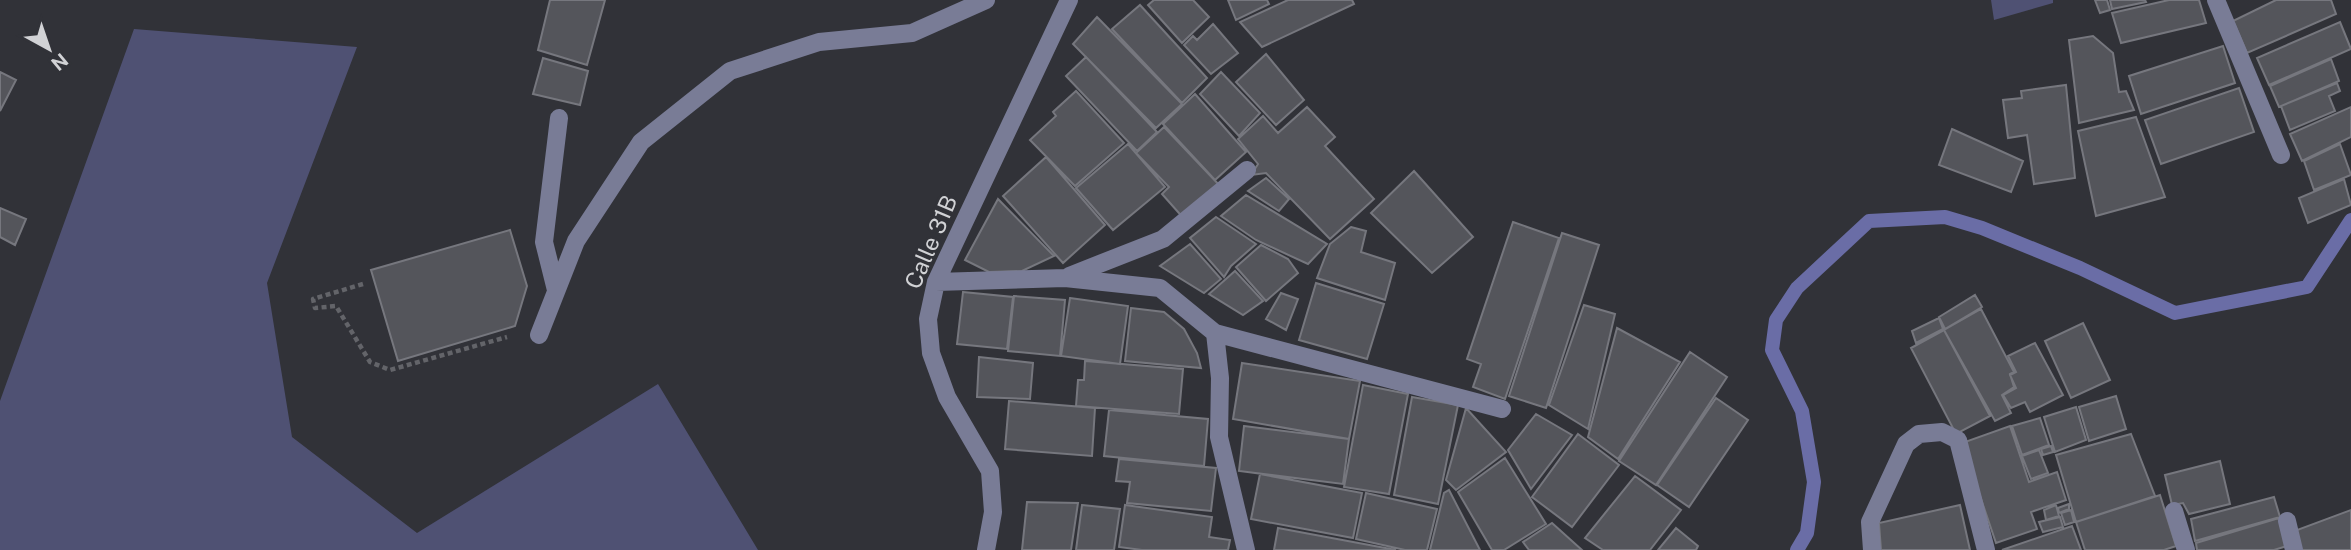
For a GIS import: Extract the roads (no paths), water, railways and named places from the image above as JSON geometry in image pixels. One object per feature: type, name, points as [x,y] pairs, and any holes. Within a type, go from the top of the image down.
[{"type":"street","points":[[539,335],[576,241],[641,142],[730,71],[820,42],[912,33],[986,0]]},
{"type":"street","name":"Calle 31B","points":[[986,550],[993,512],[990,471],[947,397],[931,353],[928,319],[936,282],[1069,0]]},
{"type":"street","points":[[2216,0],[2281,155]]},
{"type":"street","points":[[556,290],[544,242],[559,118]]},
{"type":"street","points":[[1065,278],[1163,239],[1247,170]]},
{"type":"street","points":[[936,282],[1065,278],[1160,288],[1215,333],[1502,409]]},
{"type":"street","points":[[1215,333],[1220,378],[1219,437],[1246,550]]},
{"type":"street","points":[[1872,550],[1870,522],[1906,444],[1919,434],[1942,432],[1958,440],[1986,550]]},
{"type":"street","points":[[2174,512],[2186,550]]},
{"type":"street","points":[[2287,521],[2294,550]]},
{"type":"waterway","points":[[1797,550],[1807,533],[1814,482],[1802,411],[1772,350],[1776,320],[1797,288],[1869,221],[1945,217],[1982,228],[2080,268],[2175,313],[2307,287],[2351,220]]}]
